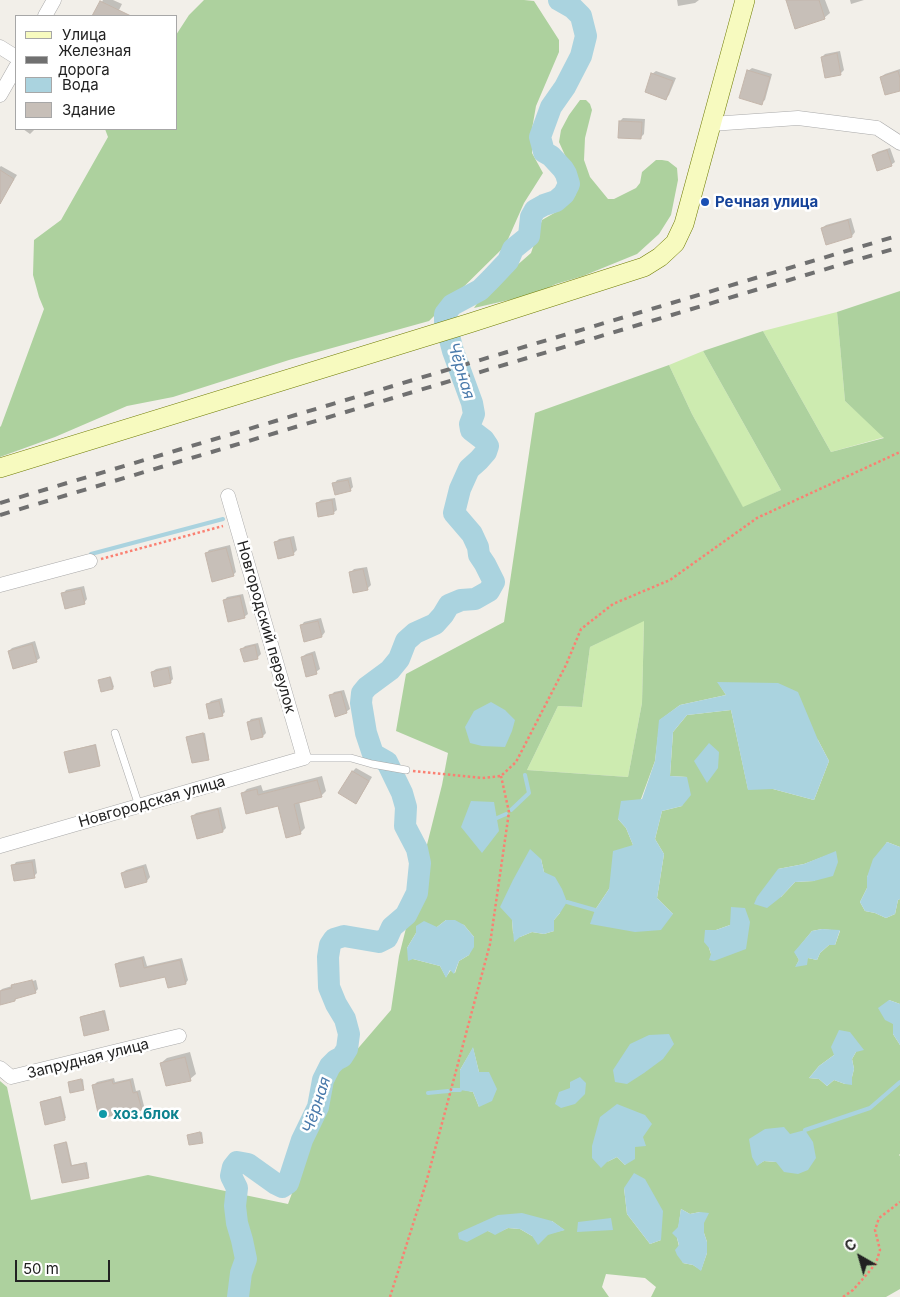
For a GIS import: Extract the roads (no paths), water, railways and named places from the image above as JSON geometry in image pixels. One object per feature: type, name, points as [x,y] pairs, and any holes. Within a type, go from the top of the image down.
[{"type":"street","points":[[46,15],[54,0]]},
{"type":"street","points":[[0,468],[470,323],[644,267],[660,257],[675,243],[684,224],[745,0]]},
{"type":"street","points":[[0,47],[15,56]]},
{"type":"street","points":[[0,95],[15,69]]},
{"type":"street","points":[[711,124],[798,118],[876,128],[900,143]]},
{"type":"street","name":"Новгородский переулок","points":[[228,496],[304,758]]},
{"type":"street","points":[[0,585],[92,563]]},
{"type":"street","name":"Новгородская улица","points":[[0,846],[304,758]]},
{"type":"street","name":"Запрудная улица","points":[[0,1068],[12,1078],[179,1036]]},
{"type":"lane","points":[[115,733],[139,806]]},
{"type":"lane","points":[[304,758],[351,758],[406,770]]},
{"type":"water","points":[[717,682],[778,683],[798,692],[829,761],[814,800],[773,789],[748,790],[731,710],[687,715],[673,732],[670,776],[687,777],[691,795],[682,806],[662,811],[655,839],[664,854],[657,898],[673,914],[661,930],[635,932],[590,924],[595,910],[609,889],[613,851],[633,845],[626,828],[618,819],[621,801],[642,799],[655,761],[659,720],[680,705],[726,695]]},
{"type":"water","points":[[491,702],[505,710],[515,720],[505,747],[482,746],[470,743],[465,727],[474,711]]},
{"type":"water","points":[[709,743],[719,752],[718,768],[707,783],[694,761]]},
{"type":"water","points":[[471,801],[494,802],[499,831],[482,853],[461,827]]},
{"type":"water","points":[[887,842],[900,847],[900,899],[898,900],[895,914],[886,918],[865,911],[860,902],[867,888],[867,877],[873,859]]},
{"type":"water","points":[[530,849],[541,859],[544,872],[555,877],[567,902],[554,920],[554,931],[544,934],[532,932],[514,942],[512,920],[500,907]]},
{"type":"water","points":[[836,851],[838,862],[833,876],[814,881],[795,882],[767,908],[754,904],[778,869],[804,864]]},
{"type":"water","points":[[731,907],[745,908],[750,922],[746,949],[714,961],[709,960],[711,954],[704,942],[705,930],[716,930],[730,925]]},
{"type":"water","points":[[446,920],[455,920],[464,925],[474,937],[474,947],[469,955],[459,961],[454,974],[450,970],[446,978],[440,966],[413,959],[408,961],[407,948],[416,933],[416,926],[424,921],[437,927]]},
{"type":"water","points":[[822,929],[840,930],[835,945],[829,945],[820,953],[817,960],[808,958],[807,965],[795,967],[799,960],[794,952],[812,931]]},
{"type":"water","points":[[889,1000],[900,1004],[900,1045],[893,1034],[893,1024],[885,1020],[878,1008]]},
{"type":"water","points":[[839,1030],[850,1032],[864,1050],[856,1052],[852,1059],[854,1069],[852,1085],[834,1080],[827,1086],[819,1079],[809,1078],[819,1066],[834,1055],[831,1047]]},
{"type":"water","points":[[669,1034],[674,1044],[663,1059],[627,1084],[615,1082],[613,1070],[630,1044],[649,1035]]},
{"type":"water","points":[[473,1047],[479,1072],[489,1072],[497,1089],[492,1101],[479,1107],[473,1092],[460,1090],[460,1070]]},
{"type":"water","points":[[580,1077],[586,1083],[585,1094],[575,1104],[561,1108],[555,1104],[559,1092],[570,1088],[570,1082]]},
{"type":"water","points":[[617,1104],[645,1115],[652,1124],[643,1137],[646,1146],[635,1147],[635,1159],[625,1165],[617,1157],[607,1162],[601,1168],[592,1158],[592,1146],[600,1117]]},
{"type":"water","points":[[784,1127],[790,1134],[805,1130],[813,1142],[816,1158],[808,1170],[798,1174],[784,1172],[776,1162],[764,1161],[757,1166],[752,1157],[749,1139],[765,1129]]},
{"type":"water","points":[[634,1173],[645,1179],[663,1211],[661,1240],[650,1244],[627,1214],[624,1188]]},
{"type":"water","points":[[681,1209],[690,1214],[709,1213],[704,1223],[707,1253],[701,1271],[693,1265],[683,1263],[675,1250],[679,1245],[677,1238],[672,1233],[678,1227]]},
{"type":"water","points":[[522,1213],[552,1221],[565,1230],[548,1235],[538,1245],[532,1236],[520,1229],[508,1228],[495,1235],[488,1231],[467,1242],[459,1239],[458,1233],[498,1215]]},
{"type":"water","points":[[611,1218],[613,1230],[577,1232],[578,1222]]},
{"type":"waterway","name":"Чёрная","points":[[238,1297],[241,1273],[246,1259],[237,1223],[235,1206],[237,1188],[231,1176],[233,1167],[237,1162],[248,1164],[282,1187],[288,1183],[302,1140],[318,1107],[323,1080],[330,1066],[342,1057],[347,1049],[349,1034],[345,1019],[329,987],[328,957],[330,945],[334,939],[344,936],[379,942],[387,938],[392,927],[406,915],[417,893],[420,863],[417,849],[405,826],[406,807],[402,793],[387,762],[373,754],[366,733],[361,703],[362,693],[390,670],[399,659],[406,641],[415,633],[435,624],[449,605],[461,600],[475,599],[489,591],[494,582],[479,555],[478,547],[472,534],[454,513],[460,489],[469,469],[486,452],[488,446],[484,440],[471,430],[470,424],[474,414],[472,403],[453,351],[445,314],[452,305],[480,290],[491,279],[508,261],[513,249],[529,236],[531,217],[535,210],[556,201],[564,194],[569,184],[563,169],[551,156],[544,152],[540,137],[551,107],[565,87],[581,56],[586,36],[581,16],[573,8],[559,0]]},
{"type":"waterway","points":[[91,554],[223,519]]},
{"type":"waterway","points":[[511,810],[529,793],[525,775]]},
{"type":"waterway","points":[[497,818],[506,814]]},
{"type":"waterway","points":[[567,902],[595,910]]},
{"type":"waterway","points":[[805,1130],[870,1108],[900,1082]]},
{"type":"waterway","points":[[452,1090],[460,1090]]},
{"type":"waterway","points":[[428,1093],[448,1091]]},
{"type":"railway","points":[[0,503],[900,235]]},
{"type":"railway","points":[[0,515],[900,247]]},
{"type":"place","name":"Речная улица","points":[[705,202]]},
{"type":"place","name":"хоз.блок","points":[[103,1114]]}]
